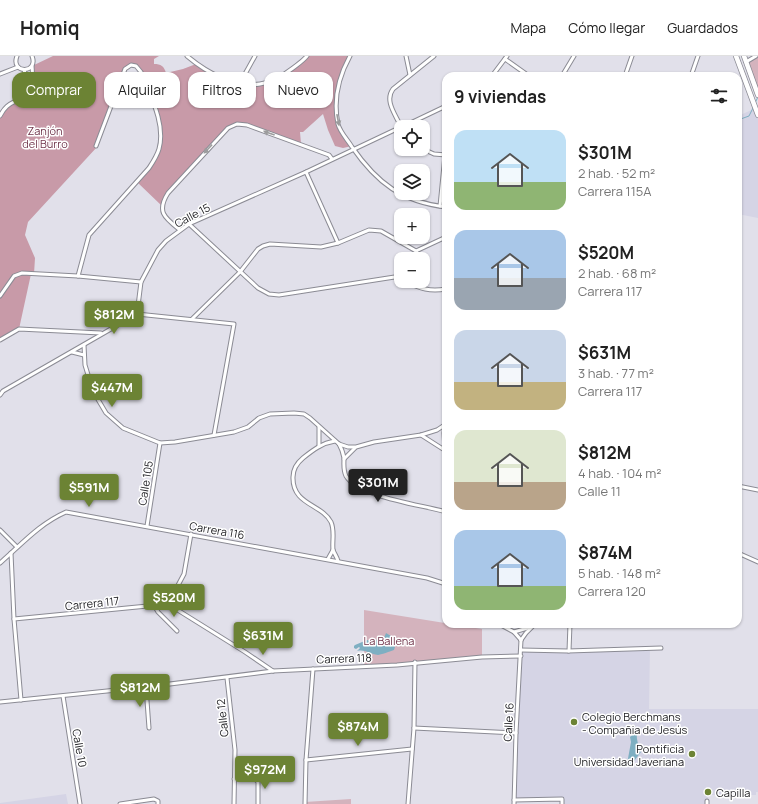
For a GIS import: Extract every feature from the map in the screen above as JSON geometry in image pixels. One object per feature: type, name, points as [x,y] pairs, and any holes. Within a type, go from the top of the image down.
[{"type":"main road","points":[[736,56],[742,72]]},
{"type":"main road","points":[[744,56],[758,94]]},
{"type":"main road","points":[[742,72],[758,115]]},
{"type":"street","points":[[17,56],[16,62],[18,67],[24,70],[32,66]]},
{"type":"street","points":[[32,56],[34,61],[32,66],[33,72]]},
{"type":"street","points":[[187,56],[196,64],[210,72]]},
{"type":"street","points":[[246,72],[255,56]]},
{"type":"street","points":[[256,84],[261,84],[278,78],[307,56]]},
{"type":"street","points":[[350,56],[340,78],[337,90],[336,113],[340,129],[371,171],[399,193],[419,202],[440,206],[442,189]]},
{"type":"street","points":[[406,56],[410,75]]},
{"type":"street","points":[[398,120],[390,104],[389,98],[393,89],[434,56]]},
{"type":"street","points":[[564,72],[574,56]]},
{"type":"street","points":[[626,72],[632,56]]},
{"type":"street","points":[[692,72],[698,56]]},
{"type":"street","points":[[746,62],[756,56]]},
{"type":"street","points":[[495,72],[506,58],[524,72]]},
{"type":"street","points":[[78,276],[89,235],[149,168],[159,150],[159,121],[141,72],[136,66],[130,65],[125,69],[96,146]]},
{"type":"street","points":[[0,74],[18,67]]},
{"type":"street","points":[[0,116],[12,103]]},
{"type":"street","name":"Calle 15","points":[[416,120],[442,108]]},
{"type":"street","points":[[180,230],[163,214],[162,206],[164,199],[228,128],[237,124],[247,125],[329,155],[332,159]]},
{"type":"street","name":"Calle 15","points":[[137,314],[141,282],[158,250],[166,241],[180,230],[189,224],[306,172],[394,130]]},
{"type":"street","points":[[430,152],[442,155]]},
{"type":"street","points":[[306,172],[338,243]]},
{"type":"street","points":[[189,224],[258,288],[269,294],[280,295],[394,277]]},
{"type":"street","points":[[192,319],[240,272],[258,249],[263,246],[270,244],[321,247],[338,243],[368,230],[381,231],[416,251],[442,239]]},
{"type":"street","points":[[0,296],[14,276],[18,274],[78,276],[141,282]]},
{"type":"street","points":[[419,288],[435,291],[442,290]]},
{"type":"street","points":[[0,395],[3,391],[137,314],[234,324],[214,435]]},
{"type":"street","points":[[0,340],[19,329],[101,334]]},
{"type":"street","points":[[84,345],[84,355],[93,391],[106,413],[123,428],[160,443],[175,442],[234,432],[248,427],[270,414],[283,412],[304,414],[339,444],[343,451],[346,476],[359,488],[380,496],[442,511]]},
{"type":"street","points":[[72,352],[84,355]]},
{"type":"street","points":[[319,427],[319,446]]},
{"type":"street","points":[[339,444],[348,447],[356,447],[382,441],[422,435],[442,427]]},
{"type":"street","points":[[422,435],[442,449]]},
{"type":"street","points":[[335,440],[319,446],[300,460],[295,468],[293,476],[294,485],[297,492],[306,502],[326,515],[331,522],[333,528],[334,550],[338,561]]},
{"type":"street","name":"Calle 105","points":[[147,526],[160,443]]},
{"type":"street","points":[[344,459],[356,447]]},
{"type":"street","points":[[742,487],[758,490]]},
{"type":"street","name":"Carrera 116","points":[[0,562],[51,519],[66,512],[328,559],[427,578],[442,583]]},
{"type":"street","points":[[0,530],[17,547]]},
{"type":"street","points":[[191,534],[184,574],[168,604],[273,671]]},
{"type":"street","points":[[328,559],[334,550]]},
{"type":"street","points":[[11,553],[14,619],[21,700]]},
{"type":"street","points":[[742,555],[758,562]]},
{"type":"street","name":"Carrera 117","points":[[14,619],[168,604]]},
{"type":"street","points":[[154,605],[158,612],[177,631]]},
{"type":"street","points":[[506,628],[514,632],[522,640],[531,628]]},
{"type":"street","points":[[514,632],[525,628]]},
{"type":"street","points":[[569,651],[570,628]]},
{"type":"street","name":"Calle 16","points":[[514,804],[516,733],[522,640]]},
{"type":"street","points":[[521,650],[569,651],[661,648]]},
{"type":"street","name":"Carrera 118","points":[[0,702],[227,678],[273,671],[397,665],[415,662],[482,657],[521,656]]},
{"type":"street","points":[[408,804],[414,728],[415,662]]},
{"type":"street","points":[[305,804],[306,760],[313,669]]},
{"type":"street","name":"Calle 12","points":[[227,678],[235,750],[234,804]]},
{"type":"street","points":[[146,687],[149,728]]},
{"type":"street","name":"Calle 10","points":[[63,696],[80,804]]},
{"type":"street","points":[[414,728],[516,733]]},
{"type":"street","points":[[306,760],[412,749]]},
{"type":"street","points":[[234,779],[254,778],[258,782],[258,804]]},
{"type":"street","points":[[514,800],[562,798],[562,804]]},
{"type":"street","points":[[120,804],[154,799],[158,804]]},
{"type":"shaded area","points":[[756,108],[758,115],[758,218],[742,215],[742,114]]},
{"type":"shaded area","points":[[650,648],[649,709],[758,709],[758,792],[756,792],[756,795],[711,795],[708,797],[707,804],[562,804],[562,799],[514,800],[521,650],[568,651]]},
{"type":"shaded area","points":[[66,794],[68,804],[0,804],[0,803]]},
{"type":"green space","name":"Zanjón del Burro","points":[[53,56],[159,56],[154,59],[154,64],[159,64],[162,66],[166,72],[141,72],[136,66],[131,65],[125,69],[124,72],[104,72],[104,108],[110,108],[96,146],[97,147],[28,222],[25,235],[35,258],[34,274],[31,274],[19,329],[0,340],[0,116],[12,104],[12,108],[96,108],[96,72],[32,72],[32,66]]},
{"type":"green space","points":[[307,56],[350,56],[337,90],[338,123],[352,146],[343,148],[335,146],[323,114],[303,132],[300,132],[301,144],[247,125],[237,124],[228,128],[168,193],[162,206],[137,182],[146,172],[157,154],[160,137],[154,108],[180,108],[180,72],[170,72],[196,64],[211,72],[188,72],[188,108],[256,108],[256,84],[264,83],[264,108],[333,108],[333,72],[286,72]]},
{"type":"green space","points":[[758,56],[758,95],[746,62]]},
{"type":"green space","name":"La Ballena","points":[[364,610],[442,623],[442,628],[482,629],[482,657],[364,667]]},
{"type":"green space","points":[[351,799],[351,804],[305,804],[305,802]]},
{"type":"water","points":[[386,633],[391,636],[395,647],[394,650],[378,655],[357,651],[360,648],[359,647],[356,649],[354,648],[355,645],[367,640],[372,641],[384,638]]},
{"type":"water","points":[[633,734],[637,735],[638,749],[641,752],[631,765],[627,764],[631,742],[630,737]]},
{"type":"waterway","points":[[755,103],[758,97]]},
{"type":"waterway","points":[[742,119],[749,116],[753,108]]},
{"type":"place","name":"Colegio Berchmans - Compañia de Jesús","points":[[574,722]]},
{"type":"place","name":"Pontificia Universidad Javeriana","points":[[692,754]]},
{"type":"place","name":"Capilla","points":[[708,792]]}]
